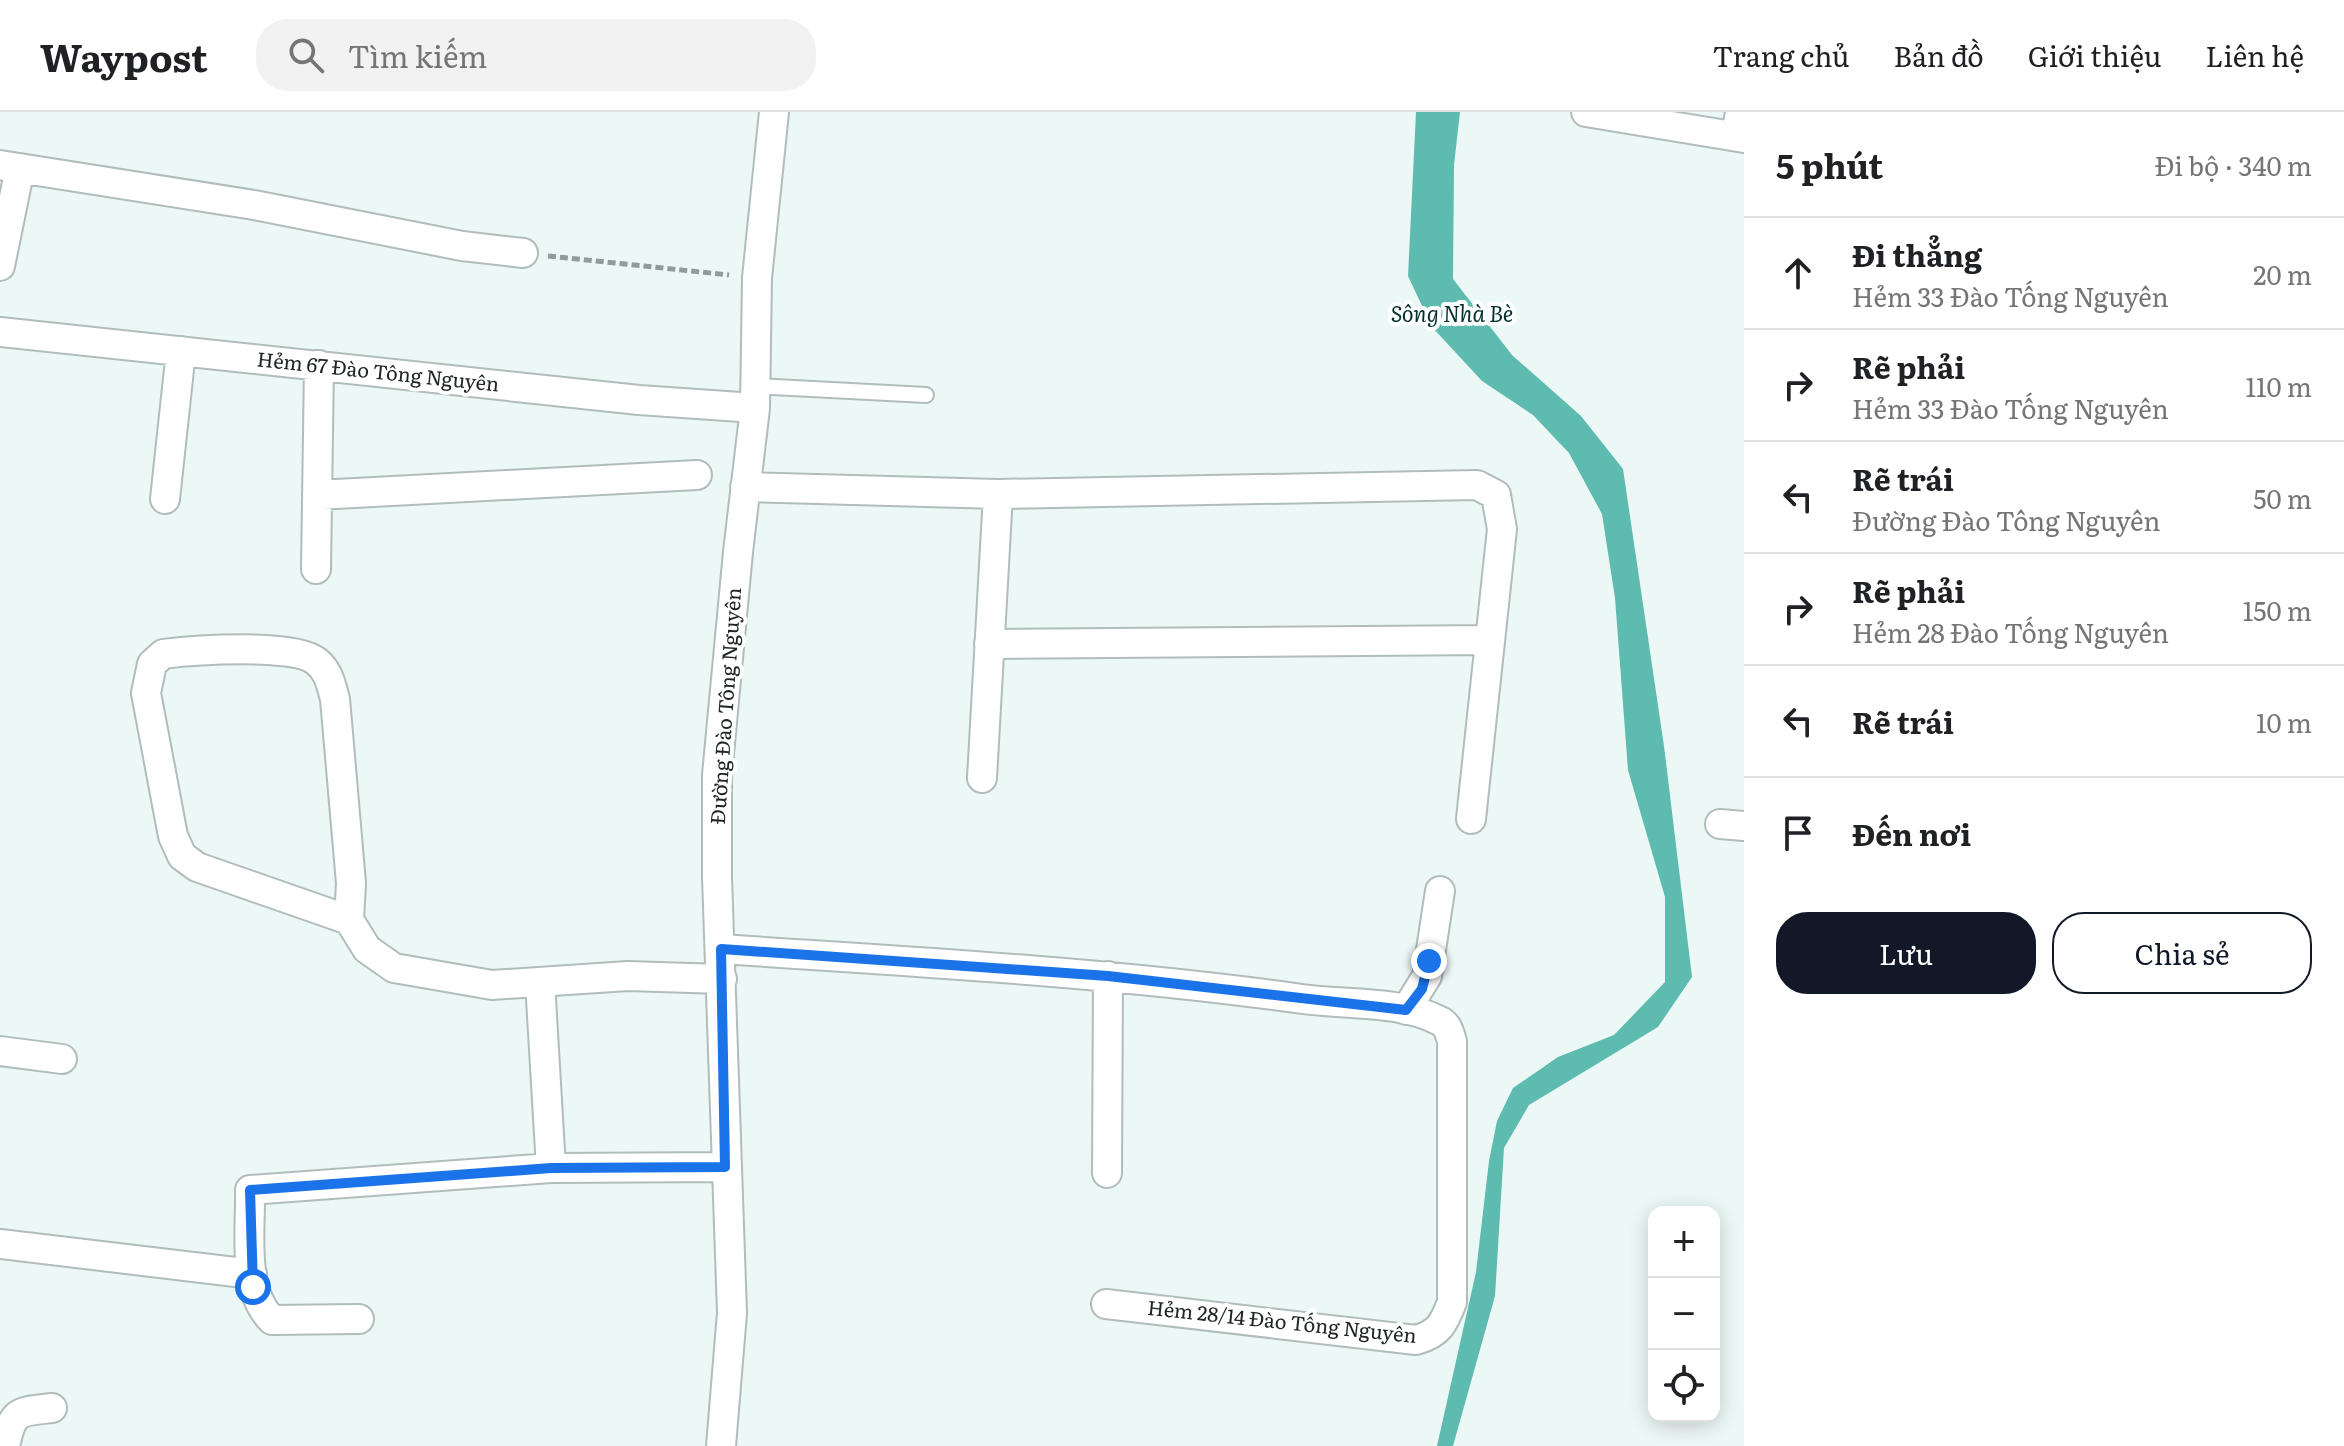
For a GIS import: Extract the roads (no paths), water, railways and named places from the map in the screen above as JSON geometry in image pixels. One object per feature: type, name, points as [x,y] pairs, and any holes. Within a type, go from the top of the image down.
[{"type":"street","name":"Đường Đào Tông Nguyên","points":[[721,1446],[732,1313],[725,1167],[717,775],[755,397],[757,278],[774,112]]},
{"type":"street","points":[[1586,112],[1740,129]]},
{"type":"street","points":[[0,266],[10,166],[254,205],[462,246],[523,253]]},
{"type":"street","name":"Hẻm 67 Đào Tông Nguyên","points":[[0,332],[639,400],[755,397]]},
{"type":"street","points":[[165,499],[181,351]]},
{"type":"street","points":[[316,569],[319,365]]},
{"type":"street","points":[[317,495],[697,475]]},
{"type":"street","points":[[745,487],[998,494],[1477,485],[1496,495],[1502,529],[1471,819]]},
{"type":"street","points":[[982,778],[998,494]]},
{"type":"street","points":[[989,644],[1489,640]]},
{"type":"street","points":[[349,920],[197,867],[182,856],[173,836],[146,693],[152,664],[163,654],[290,652],[315,659],[329,677],[335,699],[350,868],[349,920],[367,949],[394,968],[492,985],[628,976],[722,979]]},
{"type":"street","points":[[721,949],[1108,976],[1406,1010],[1427,976],[1440,891]]},
{"type":"street","points":[[1107,1173],[1108,976]]},
{"type":"street","points":[[540,982],[551,1168]]},
{"type":"street","name":"Hẻm 28/14 Đào Tống Nguyên","points":[[1106,1304],[1416,1340],[1434,1335],[1452,1302],[1452,1041],[1449,1029],[1442,1022],[1406,1010]]},
{"type":"street","points":[[0,1051],[62,1059]]},
{"type":"street","points":[[359,1319],[272,1320],[258,1299],[252,1274],[250,1190],[551,1168],[725,1167]]},
{"type":"street","points":[[0,1244],[252,1274]]},
{"type":"street","points":[[5,1446],[13,1417],[20,1412],[52,1408]]},
{"type":"lane","points":[[755,397],[926,395]]},
{"type":"water","name":"Sông Nhà Bè","points":[[1416,112],[1460,112],[1454,165],[1453,279],[1512,355],[1581,416],[1623,469],[1664,746],[1692,977],[1658,1027],[1529,1105],[1504,1148],[1495,1296],[1453,1446],[1437,1446],[1476,1272],[1489,1161],[1497,1121],[1513,1088],[1558,1057],[1614,1035],[1665,982],[1665,897],[1628,770],[1615,598],[1602,514],[1569,453],[1533,415],[1482,381],[1432,327],[1408,276]]}]
